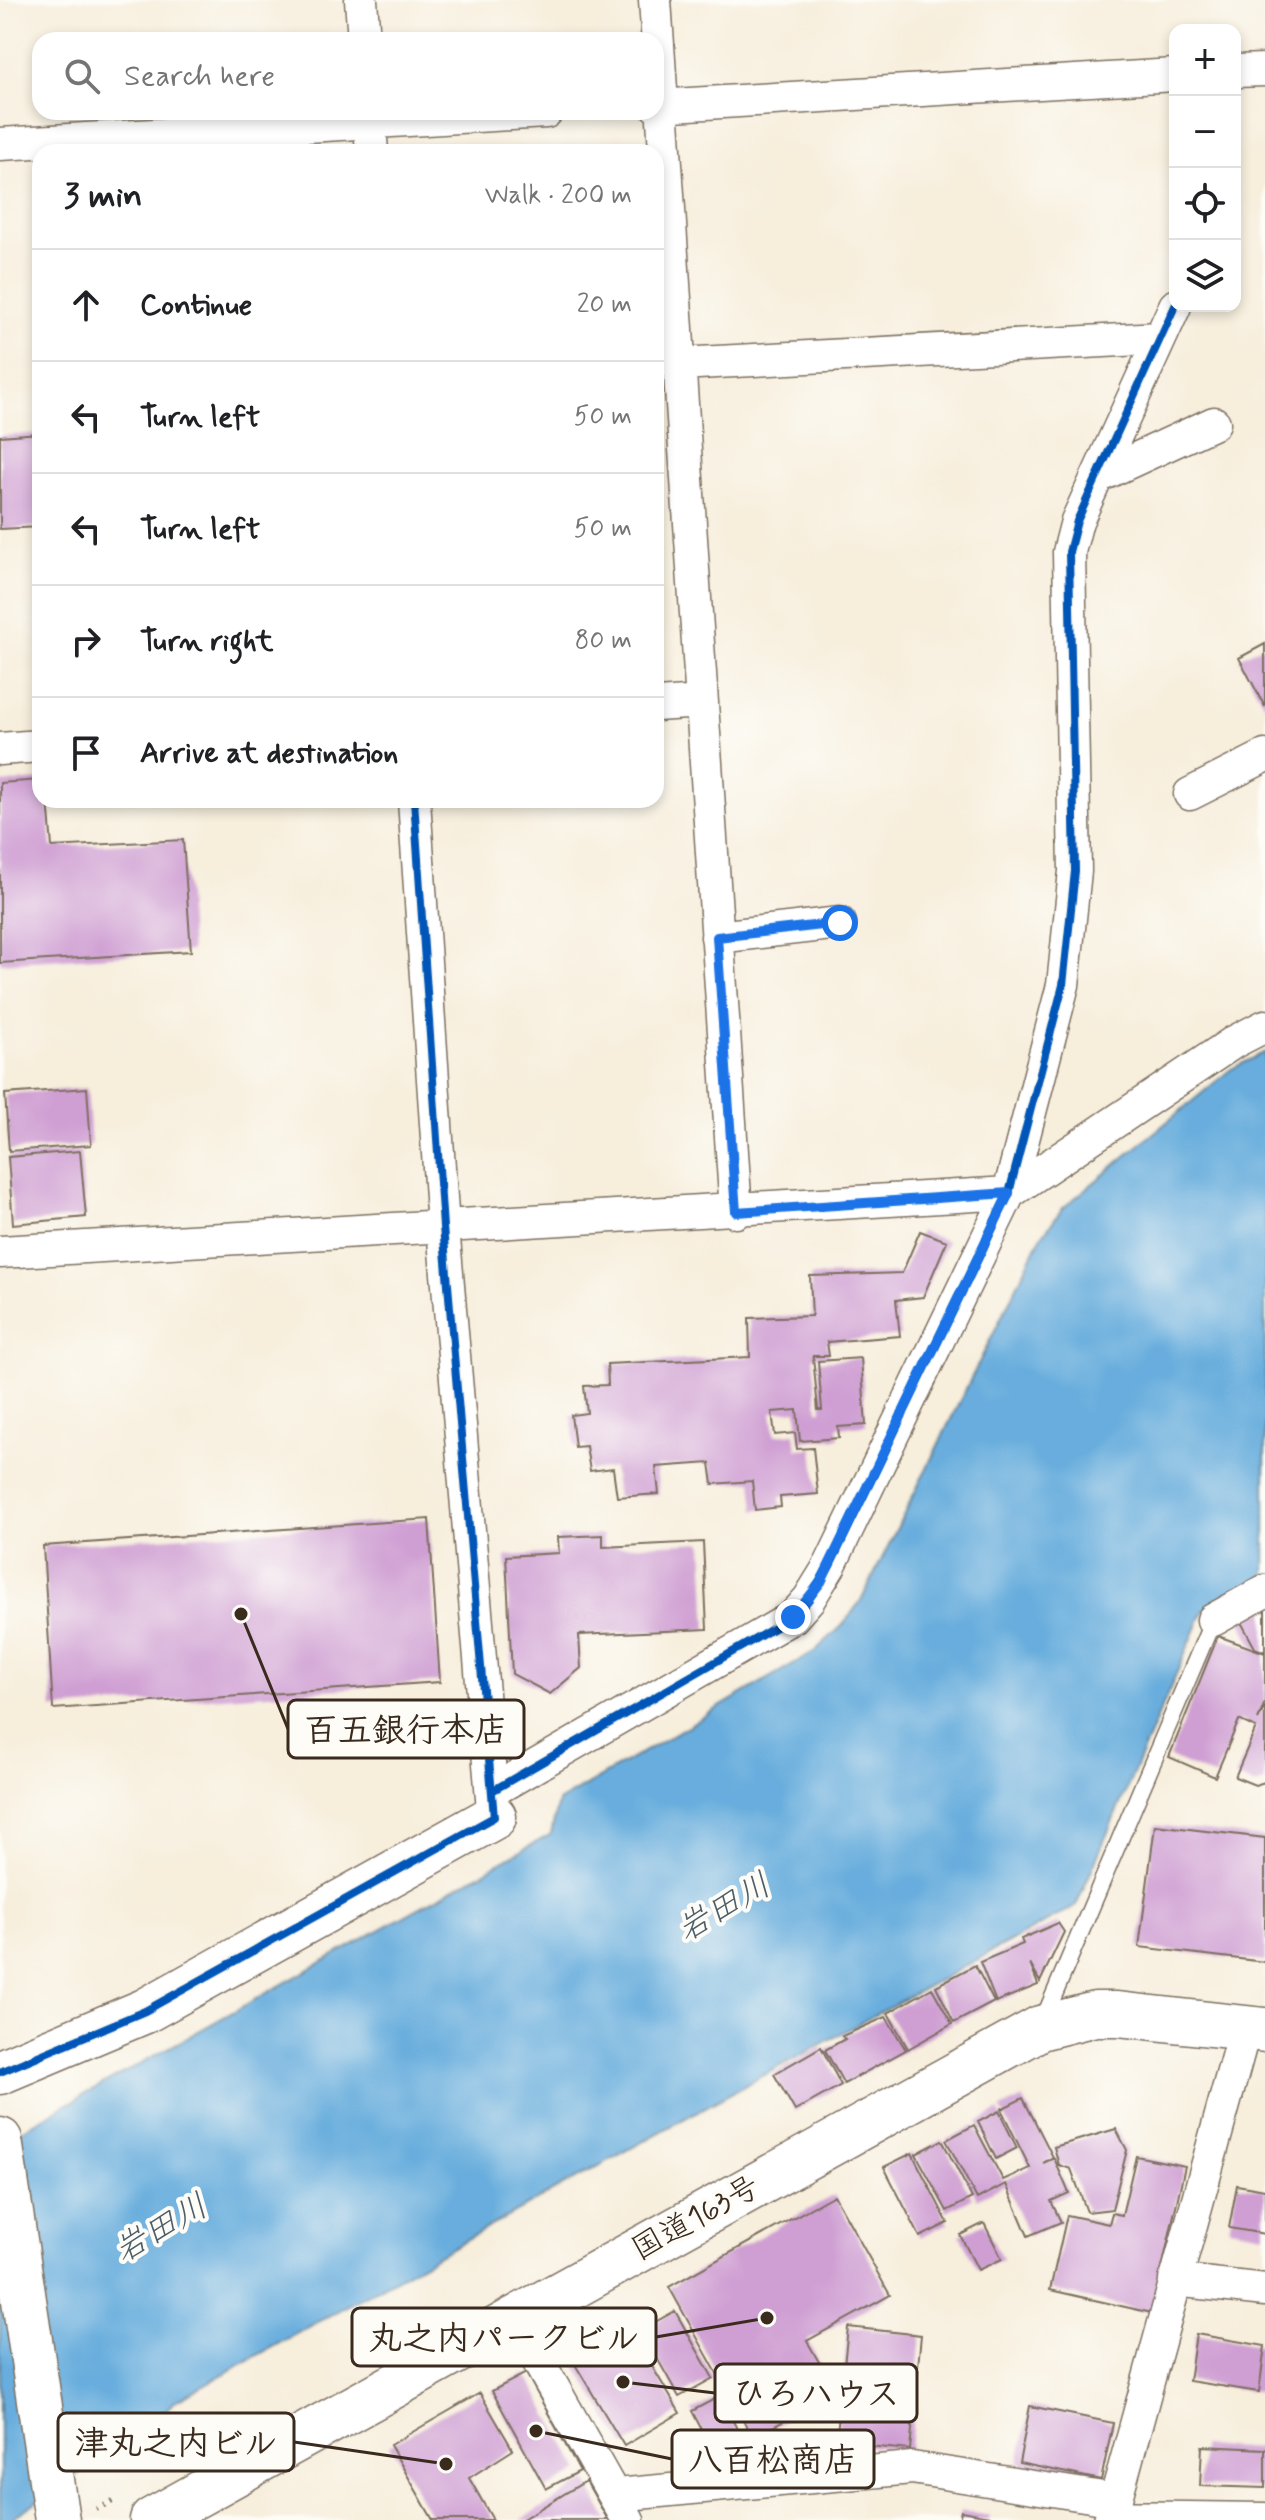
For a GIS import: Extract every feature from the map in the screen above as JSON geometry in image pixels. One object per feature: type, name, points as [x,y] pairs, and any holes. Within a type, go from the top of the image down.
[{"type":"main road","points":[[0,2072],[145,2011],[493,1804]]},
{"type":"main road","name":"国道163号","points":[[152,2520],[1040,2028],[1095,2014],[1139,2015],[1255,2029]]},
{"type":"main road","points":[[0,2140],[57,2520]]},
{"type":"street","points":[[361,0],[363,32]]},
{"type":"street","points":[[655,0],[656,32]]},
{"type":"street","points":[[1241,71],[1265,70]]},
{"type":"street","points":[[664,105],[1169,75]]},
{"type":"street","points":[[0,144],[370,129],[463,120]]},
{"type":"street","points":[[660,120],[662,144]]},
{"type":"street","points":[[664,170],[736,1212]]},
{"type":"street","points":[[415,808],[443,1227],[493,1804],[793,1617],[809,1599],[830,1565],[1009,1193],[1063,985],[1075,871],[1069,552],[1077,521],[1172,312]]},
{"type":"street","points":[[679,364],[1159,338]]},
{"type":"street","points":[[1097,477],[1214,423]]},
{"type":"street","points":[[664,704],[702,702]]},
{"type":"street","points":[[0,749],[32,747]]},
{"type":"street","points":[[1190,794],[1265,756]]},
{"type":"street","points":[[717,937],[840,923]]},
{"type":"street","points":[[0,1252],[736,1212],[1009,1193],[1234,1042],[1265,1026]]},
{"type":"street","points":[[1213,1620],[1265,1591]]},
{"type":"street","points":[[1112,2512],[1175,2280],[1255,2029]]},
{"type":"street","points":[[1175,2280],[1265,2290]]},
{"type":"street","points":[[514,2318],[622,2508],[912,2468],[1112,2512],[1265,2519]]},
{"type":"lane","points":[[1040,2028],[1213,1620]]},
{"type":"water","name":"岩田川","points":[[1265,1052],[1265,1575],[1204,1610],[1076,1906],[175,2401],[146,2429],[9,2520],[0,2520],[0,2142],[551,1834],[558,1802],[815,1651],[842,1626],[862,1599],[1041,1237],[1063,1208],[1231,1069]]},
{"type":"building","points":[[32,434],[32,527],[0,529],[0,436]]},
{"type":"building","points":[[1265,644],[1265,707],[1239,658]]},
{"type":"building","points":[[32,781],[32,808],[49,808],[52,847],[183,840],[191,951],[0,963],[0,783]]},
{"type":"building","points":[[87,1088],[91,1145],[9,1151],[5,1094]]},
{"type":"building","points":[[80,1151],[86,1217],[13,1224],[8,1157]]},
{"type":"building","points":[[920,1231],[947,1241],[923,1297],[896,1300],[900,1336],[827,1342],[829,1356],[813,1356],[818,1410],[822,1410],[818,1361],[861,1358],[866,1425],[838,1427],[839,1438],[800,1441],[797,1410],[772,1412],[775,1435],[795,1433],[797,1449],[813,1448],[818,1494],[780,1497],[781,1507],[755,1510],[752,1481],[713,1484],[710,1463],[656,1467],[659,1494],[617,1497],[613,1468],[590,1471],[586,1446],[575,1447],[571,1415],[587,1413],[584,1386],[608,1385],[607,1364],[750,1357],[749,1318],[812,1316],[810,1276],[902,1273]]},
{"type":"building","points":[[429,1519],[440,1682],[53,1709],[43,1546]]},
{"type":"building","points":[[603,1535],[603,1547],[703,1542],[707,1629],[579,1635],[581,1668],[550,1694],[512,1674],[506,1556],[559,1553],[558,1537]]},
{"type":"building","points":[[1265,1608],[1265,1652],[1255,1648],[1241,1622]]},
{"type":"building","points":[[1218,1636],[1265,1653],[1265,1702],[1258,1720],[1265,1706],[1265,1782],[1255,1785],[1235,1777],[1256,1728],[1239,1720],[1215,1777],[1169,1757]]},
{"type":"building","points":[[1155,1825],[1265,1838],[1265,1962],[1139,1947]]},
{"type":"building","points":[[1058,1923],[1064,1932],[1040,1982],[1030,1964],[1038,1985],[996,2002],[980,1962],[1023,1944],[1021,1939]]},
{"type":"building","points":[[975,1965],[994,2002],[954,2023],[936,1986]]},
{"type":"building","points":[[932,1988],[952,2024],[908,2049],[888,2013]]},
{"type":"building","points":[[886,2017],[906,2050],[844,2084],[825,2050],[845,2039],[842,2036]]},
{"type":"building","points":[[821,2047],[841,2085],[795,2111],[774,2074]]},
{"type":"building","points":[[1023,2098],[1053,2157],[1043,2163],[1054,2158],[1069,2193],[1051,2201],[1061,2222],[1028,2236],[1006,2184],[977,2199],[946,2140],[974,2125],[1003,2180],[1030,2168],[1001,2109]]},
{"type":"building","points":[[999,2111],[1017,2148],[996,2159],[978,2122]]},
{"type":"building","points":[[1116,2129],[1127,2150],[1112,2209],[1087,2212],[1071,2169],[1059,2165],[1054,2147]]},
{"type":"building","points":[[942,2140],[972,2198],[947,2211],[916,2154]]},
{"type":"building","points":[[912,2153],[948,2223],[920,2237],[884,2167]]},
{"type":"building","points":[[1136,2156],[1185,2166],[1152,2313],[1050,2290],[1067,2215],[1109,2224],[1112,2213],[1122,2215]]},
{"type":"building","points":[[1237,2185],[1265,2190],[1265,2234],[1229,2228]]},
{"type":"building","points":[[834,2195],[890,2295],[807,2341],[836,2392],[753,2438],[669,2287]]},
{"type":"building","points":[[984,2223],[1002,2259],[978,2270],[960,2235]]},
{"type":"building","points":[[675,2311],[713,2378],[679,2397],[641,2330]]},
{"type":"building","points":[[623,2318],[680,2413],[624,2446],[567,2351]]},
{"type":"building","points":[[848,2327],[921,2335],[910,2450],[836,2443]]},
{"type":"building","points":[[1196,2334],[1265,2346],[1259,2392],[1189,2381]]},
{"type":"building","points":[[526,2373],[580,2471],[546,2489],[492,2391]]},
{"type":"building","points":[[480,2393],[513,2450],[469,2478],[493,2520],[433,2520],[390,2445]]},
{"type":"building","points":[[720,2396],[749,2452],[721,2467],[692,2411]]},
{"type":"building","points":[[1030,2406],[1113,2423],[1101,2480],[1019,2463]]},
{"type":"building","points":[[1202,2446],[1265,2449],[1265,2488],[1200,2486]]},
{"type":"building","points":[[586,2481],[608,2520],[521,2520]]},
{"type":"building","points":[[961,2511],[990,2516],[989,2520],[959,2520]]},
{"type":"cycle path","points":[[492,1791],[793,1617],[809,1599],[830,1565],[1009,1193],[1063,985],[1075,871],[1069,552],[1077,521],[1172,312]]},
{"type":"cycle path","points":[[0,2072],[145,2011],[494,1817],[443,1227],[415,808]]},
{"type":"place","name":"百五銀行本店","points":[[241,1614]]},
{"type":"place","name":"丸之内パークビル","points":[[767,2318]]},
{"type":"place","name":"ひろハウス","points":[[623,2382]]},
{"type":"place","name":"八百松商店","points":[[536,2431]]},
{"type":"place","name":"津丸之内ビル","points":[[446,2464]]},
{"type":"route","points":[[793,1617],[821,1582],[1009,1193],[736,1212],[717,937],[840,923]]}]
